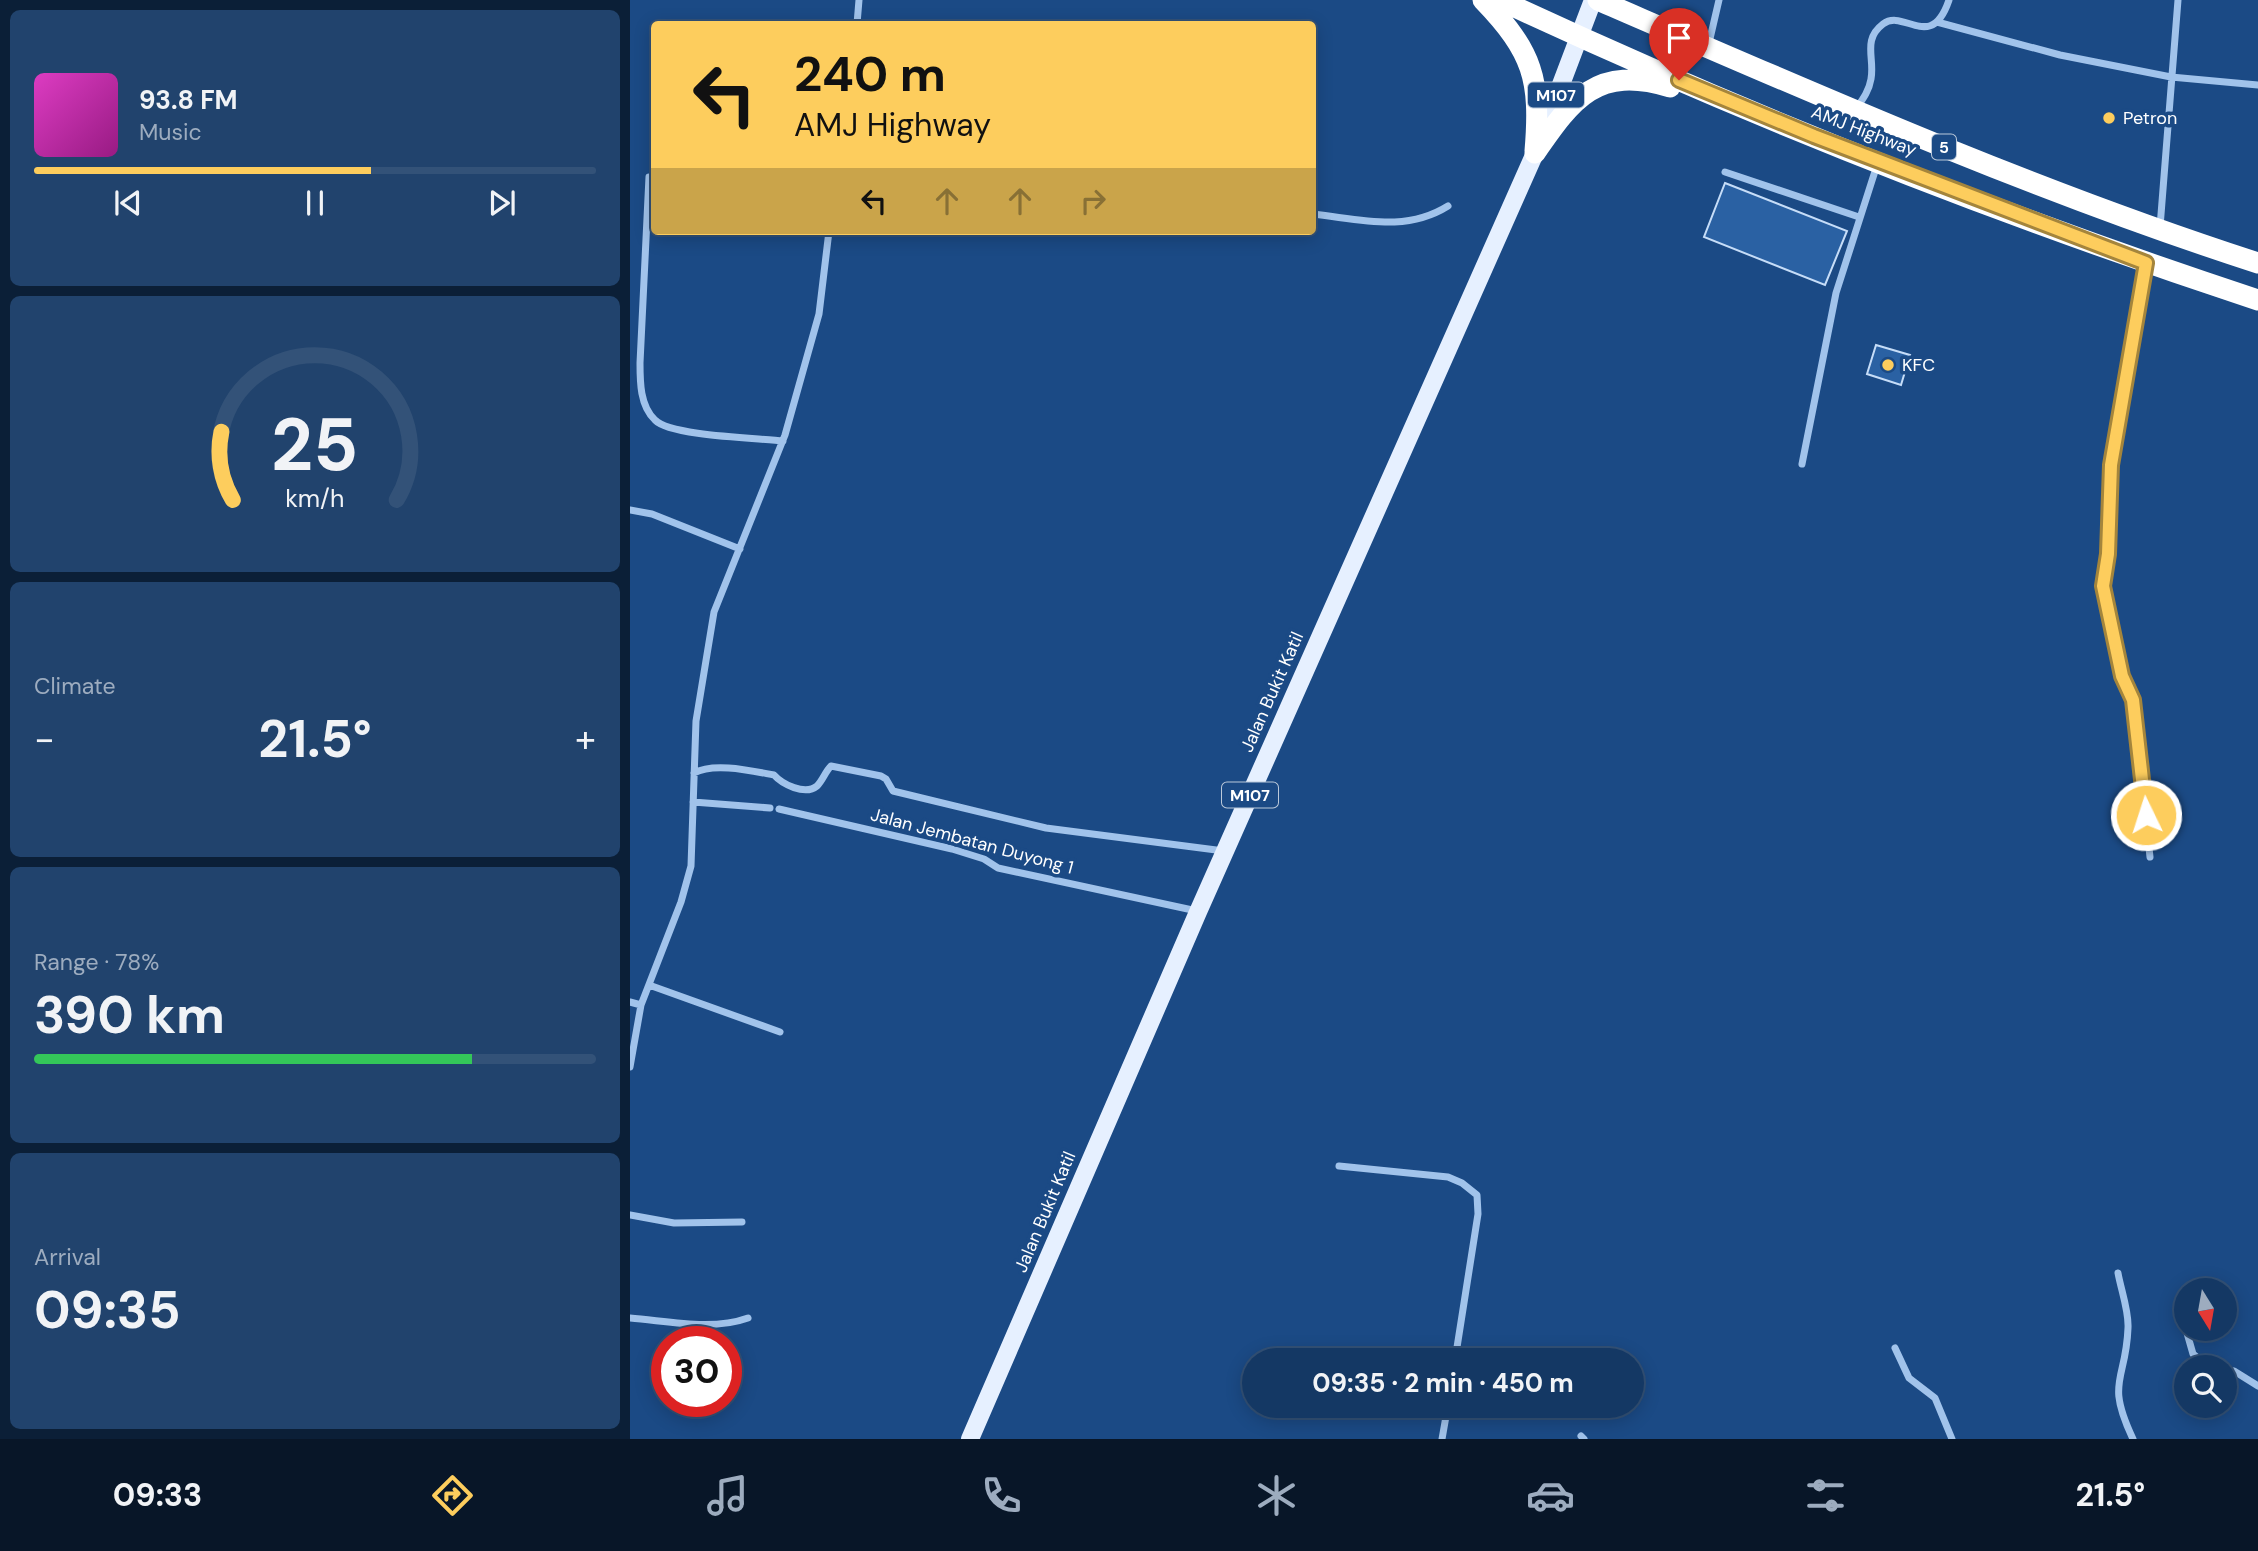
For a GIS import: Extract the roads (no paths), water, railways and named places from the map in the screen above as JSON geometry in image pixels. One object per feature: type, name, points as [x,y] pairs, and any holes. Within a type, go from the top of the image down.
[{"type":"highway","points":[[1483,0],[1514,35],[1529,64],[1536,87],[1535,153]]},
{"type":"highway","name":"AMJ Highway","points":[[1500,0],[1756,113],[2146,263],[2258,300]]},
{"type":"highway","name":"AMJ Highway","points":[[1595,0],[1855,111],[2160,231],[2258,263]]},
{"type":"highway","points":[[1535,153],[1573,102],[1592,86],[1613,80],[1654,82],[1756,113]]},
{"type":"main road","name":"Jalan Bukit Katil","points":[[970,1439],[1198,912],[1535,153],[1577,36],[1595,0]]},
{"type":"street","points":[[857,21],[859,0]]},
{"type":"street","points":[[1708,48],[1719,0]]},
{"type":"street","points":[[1937,22],[1949,0]]},
{"type":"street","points":[[2160,231],[2178,0]]},
{"type":"street","points":[[1855,111],[1870,83],[1869,45],[1877,29],[1887,20],[1902,20],[1911,27],[1925,27],[1937,22],[2060,55],[2171,77],[2258,85]]},
{"type":"street","points":[[1802,464],[1836,293],[1878,161]]},
{"type":"street","points":[[1725,172],[1859,217]]},
{"type":"street","points":[[649,177],[640,379],[648,410],[653,419],[663,426],[783,441]]},
{"type":"street","points":[[1316,215],[1380,223],[1409,222],[1430,217],[1448,206]]},
{"type":"street","points":[[630,1067],[641,1005],[691,866],[696,721],[714,612],[783,441],[819,314],[830,235]]},
{"type":"street","points":[[2146,263],[2111,465],[2108,554],[2103,586],[2122,676],[2133,700],[2150,858]]},
{"type":"street","points":[[630,381],[640,379]]},
{"type":"street","points":[[630,510],[652,514],[740,549]]},
{"type":"street","points":[[694,773],[701,769],[718,769],[774,775],[780,782],[808,790],[816,786],[831,766],[881,776],[886,779],[893,792],[1046,828],[1225,851]]},
{"type":"street","points":[[693,802],[770,808]]},
{"type":"street","name":"Jalan Jembatan Duyong 1","points":[[779,809],[952,849],[984,859],[998,868],[1198,912]]},
{"type":"street","points":[[649,985],[780,1032]]},
{"type":"street","points":[[630,1002],[641,1005]]},
{"type":"street","points":[[1339,1166],[1448,1177],[1462,1183],[1477,1195],[1478,1214],[1457,1348]]},
{"type":"street","points":[[630,1215],[684,1224],[742,1222]]},
{"type":"street","points":[[2118,1273],[2129,1326],[2116,1385],[2119,1410],[2133,1439]]},
{"type":"street","points":[[630,1318],[722,1325],[748,1318]]},
{"type":"street","points":[[1895,1348],[1909,1378],[1935,1398],[1952,1439]]},
{"type":"street","points":[[2237,1373],[2258,1387]]},
{"type":"street","points":[[1442,1439],[1446,1418]]},
{"type":"place","name":"Petron","points":[[2109,118]]},
{"type":"place","name":"KFC","points":[[1888,365]]}]
